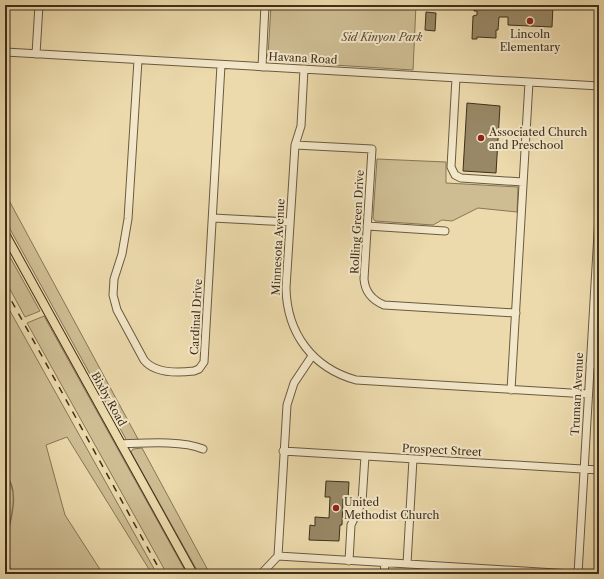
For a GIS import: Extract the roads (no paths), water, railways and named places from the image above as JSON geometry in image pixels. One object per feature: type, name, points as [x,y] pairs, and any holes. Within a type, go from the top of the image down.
[{"type":"main road","name":"Bixby Road","points":[[5,234],[193,574]]},
{"type":"street","points":[[36,54],[39,5]]},
{"type":"street","points":[[262,67],[265,5]]},
{"type":"street","name":"Havana Road","points":[[5,52],[599,86]]},
{"type":"street","name":"Cardinal Drive","points":[[138,60],[128,219],[122,254],[114,279],[113,295],[117,310],[144,360],[155,369],[194,371],[199,369],[204,362],[221,65]]},
{"type":"street","name":"Minnesota Avenue","points":[[304,70],[301,126],[295,145],[286,288],[288,312],[296,334],[312,356],[334,372],[356,380],[588,394]]},
{"type":"street","points":[[456,78],[450,167],[455,175],[461,178],[524,182]]},
{"type":"street","points":[[511,390],[529,82]]},
{"type":"street","name":"Rolling Green Drive","points":[[295,145],[372,149],[365,284],[369,295],[378,303],[384,305],[516,313]]},
{"type":"street","name":"Truman Avenue","points":[[578,574],[588,394],[597,277],[599,216]]},
{"type":"street","points":[[213,218],[290,222]]},
{"type":"street","points":[[367,226],[445,231]]},
{"type":"street","points":[[260,574],[278,556],[285,418],[290,392],[300,372],[312,356]]},
{"type":"street","points":[[590,364],[599,365]]},
{"type":"street","points":[[121,444],[143,443],[191,445],[203,449]]},
{"type":"street","name":"Prospect Street","points":[[283,451],[599,470]]},
{"type":"street","points":[[349,561],[351,524],[362,502],[365,456]]},
{"type":"street","points":[[407,564],[413,459]]},
{"type":"street","points":[[278,556],[572,574]]},
{"type":"street","points":[[384,574],[385,563]]},
{"type":"waterway","points":[[5,474],[13,491],[12,510],[5,550],[12,574]]},
{"type":"waterway","points":[[27,574],[32,572],[33,574]]},
{"type":"railway","points":[[5,289],[162,574]]},
{"type":"place","name":"Lincoln Elementary","points":[[530,21]]},
{"type":"place","name":"Associated Church and Preschool","points":[[481,138]]},
{"type":"place","name":"United Methodist Church","points":[[336,508]]},
{"type":"park label","name":"Sid Kinyon Park","points":[[382,37]]}]
